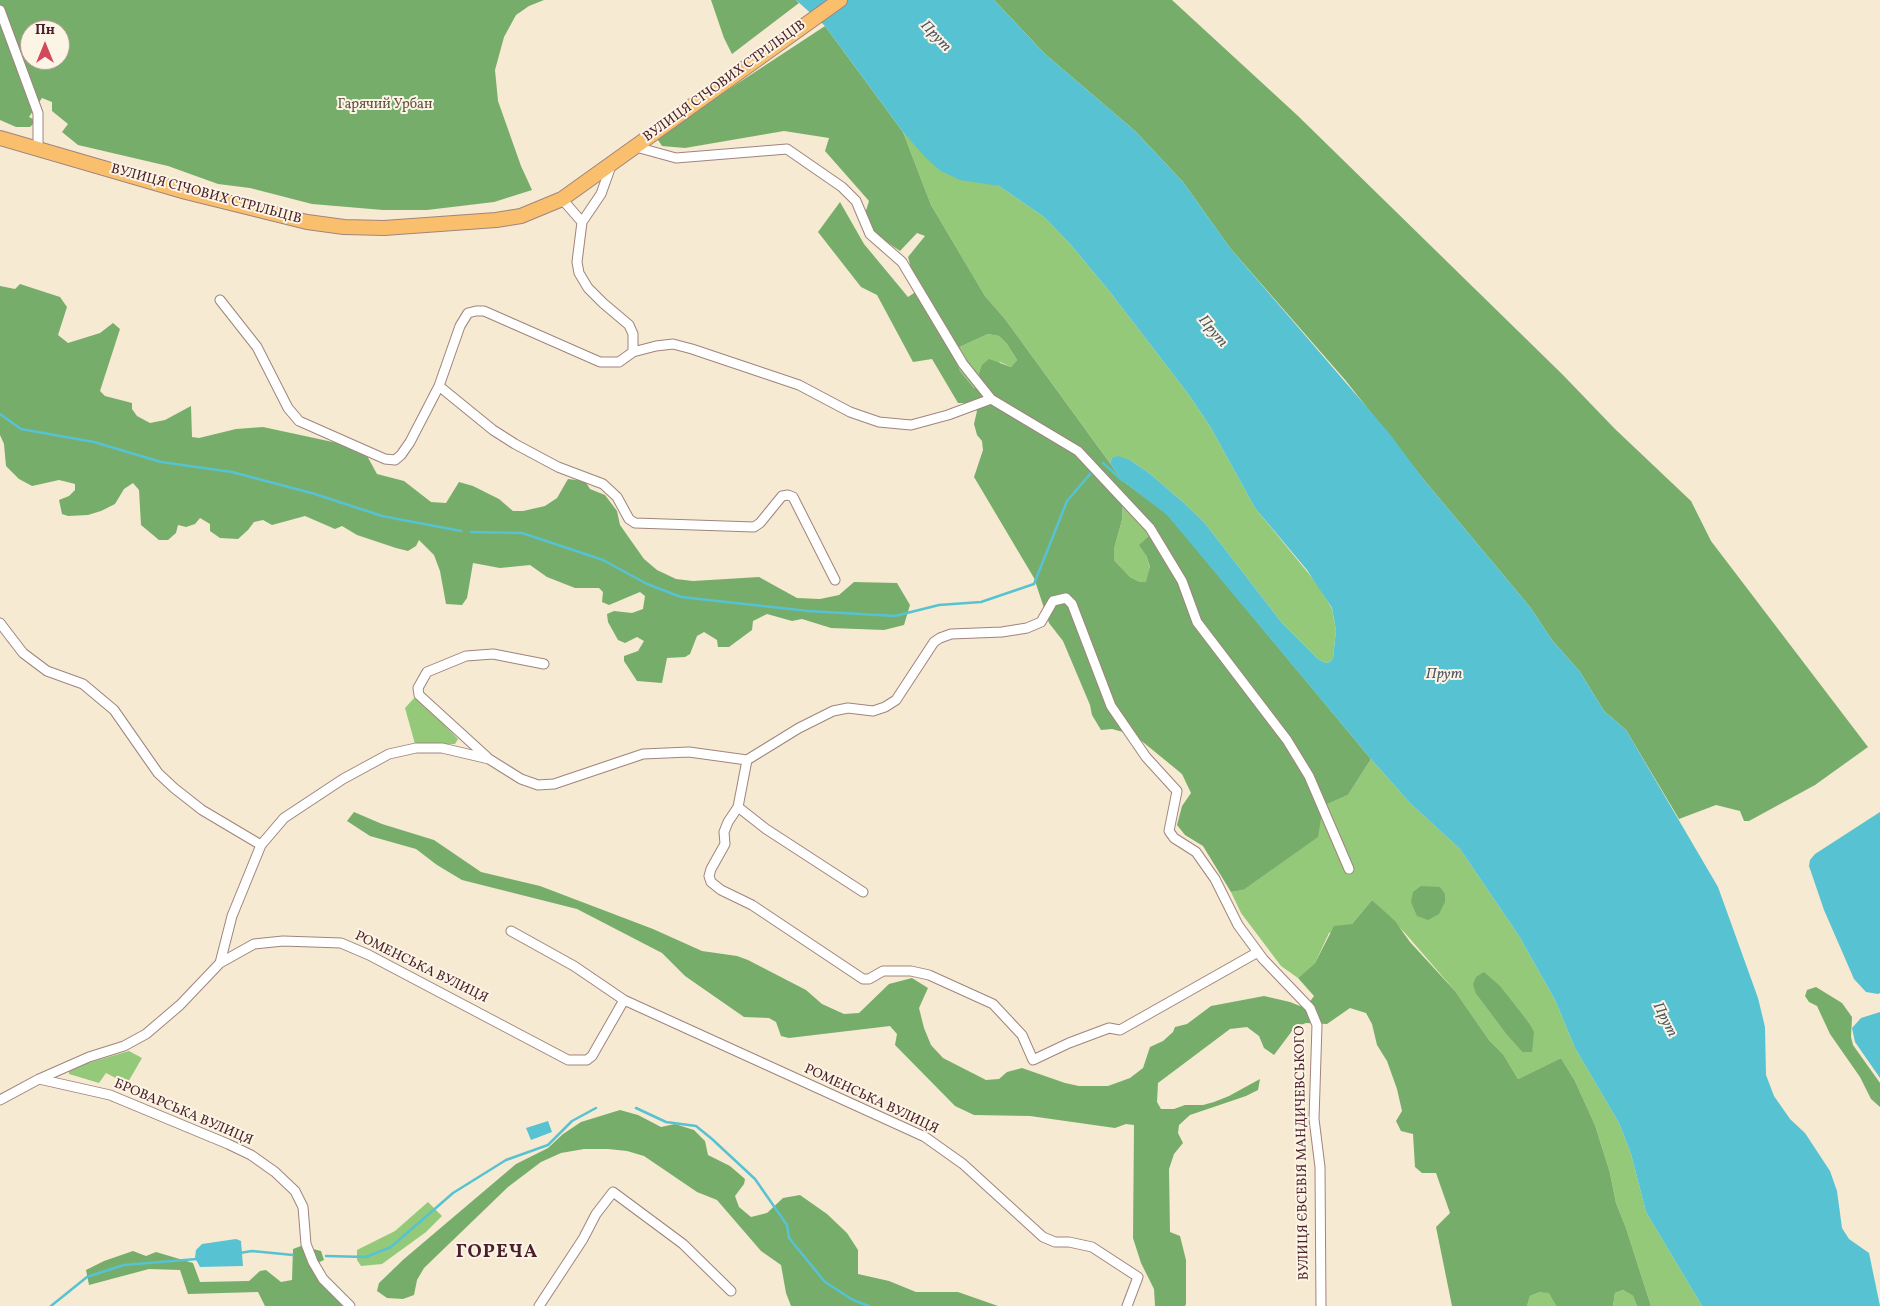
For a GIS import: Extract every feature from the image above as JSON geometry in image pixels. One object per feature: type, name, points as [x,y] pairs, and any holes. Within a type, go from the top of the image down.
[{"type":"main road","name":"ВУЛИЦЯ СІЧОВИХ СТРІЛЬЦІВ","points":[[0,138],[264,213],[344,227],[384,228],[496,220],[521,216],[562,199],[611,166],[715,88],[840,0]]},
{"type":"street","points":[[0,10],[38,114],[38,149]]},
{"type":"street","points":[[636,147],[676,158],[787,149],[834,182],[856,201],[870,234],[902,262],[963,364],[991,398],[1078,451],[1150,528],[1182,581],[1197,622],[1287,740],[1309,776],[1349,869]]},
{"type":"street","points":[[611,166],[601,194],[582,222],[578,262],[579,273],[593,293],[629,325],[633,334],[633,352]]},
{"type":"street","points":[[562,199],[582,222]]},
{"type":"street","points":[[220,300],[257,347],[288,408],[300,422],[375,456],[395,460],[410,442],[439,386],[460,326],[468,313],[476,311],[484,311],[600,362],[619,362],[633,352],[656,346],[673,344],[692,349],[799,385],[850,412],[879,422],[911,425],[948,415],[991,398]]},
{"type":"street","points":[[439,386],[493,430],[514,444],[558,467],[603,484],[616,497],[629,519],[636,523],[754,527],[760,523],[782,496],[788,495],[794,498],[834,580]]},
{"type":"street","name":"ВУЛИЦЯ ЄВСЕВІЯ МАНДИЧЕВСЬКОГО","points":[[747,760],[799,728],[833,711],[848,708],[873,711],[896,700],[934,642],[940,638],[951,634],[1002,632],[1027,628],[1040,622],[1053,601],[1058,598],[1066,598],[1072,604],[1110,706],[1146,757],[1177,791],[1169,830],[1174,838],[1196,852],[1215,879],[1238,925],[1258,952],[1310,1008],[1317,1025],[1314,1119],[1320,1168],[1321,1306]]},
{"type":"street","points":[[0,623],[23,653],[47,671],[83,684],[114,710],[158,774],[174,788],[202,810],[261,846]]},
{"type":"street","points":[[544,664],[493,654],[466,656],[427,672],[418,688],[419,695],[489,759],[522,779],[538,785],[554,784],[643,754],[690,752],[747,760],[738,808],[728,822],[724,832],[725,844],[710,869],[709,876],[711,882],[760,910],[863,979],[869,979],[883,971],[911,971],[929,975],[993,1004],[1022,1035],[1033,1060],[1069,1043],[1108,1028],[1120,1030],[1258,952]]},
{"type":"street","points":[[220,963],[232,916],[261,846],[284,818],[343,779],[389,754],[416,748],[442,748],[489,759]]},
{"type":"street","points":[[738,808],[766,829],[863,892]]},
{"type":"street","name":"РОМЕНСЬКА ВУЛИЦЯ","points":[[511,931],[574,966],[624,1000],[925,1137],[964,1164],[1043,1237],[1055,1242],[1069,1242],[1092,1248],[1138,1277],[1127,1306]]},
{"type":"street","name":"РОМЕНСЬКА ВУЛИЦЯ","points":[[0,1100],[39,1079],[89,1057],[124,1046],[146,1034],[180,1005],[220,963],[254,944],[283,941],[341,943],[369,954],[568,1060],[587,1060],[592,1056],[624,1000]]},
{"type":"street","name":"БРОВАРСЬКА ВУЛИЦЯ","points":[[39,1079],[110,1095],[228,1144],[251,1155],[275,1172],[295,1192],[303,1207],[306,1244],[313,1262],[323,1279],[350,1306]]},
{"type":"street","points":[[540,1306],[596,1214],[613,1192],[683,1244],[731,1291]]},
{"type":"green space","name":"Гарячий Урбан","points":[[0,0],[544,0],[529,6],[516,15],[504,37],[495,70],[498,101],[521,166],[532,190],[494,202],[427,210],[383,210],[312,204],[250,188],[218,184],[168,166],[78,145],[62,132],[68,124],[52,111],[52,102],[42,98],[29,117],[33,119],[33,124],[30,127],[16,127],[0,120]]},
{"type":"green space","points":[[711,0],[796,0],[799,3],[732,54],[724,38]]},
{"type":"green space","points":[[994,0],[1172,0],[1297,115],[1563,375],[1615,429],[1691,501],[1711,541],[1868,747],[1815,785],[1749,821],[1744,821],[1740,811],[1716,805],[1679,819],[1626,730],[1604,711],[1580,672],[1552,640],[1530,607],[1424,480],[1346,381],[1230,248],[1183,182],[1135,131],[1045,54]]},
{"type":"green space","points":[[825,26],[903,132],[931,205],[985,296],[1005,319],[1123,481],[1167,514],[1371,759],[1348,795],[1323,806],[1318,837],[1243,890],[1231,892],[1203,846],[1185,835],[1177,825],[1182,806],[1191,793],[1182,774],[1138,738],[1129,738],[1123,732],[1112,729],[1101,730],[1092,715],[1090,705],[1063,641],[1049,623],[1034,578],[974,477],[983,450],[982,441],[977,435],[974,424],[977,411],[971,403],[958,403],[932,359],[913,362],[877,295],[861,287],[818,232],[840,202],[864,244],[908,297],[917,291],[908,257],[925,236],[917,233],[900,251],[875,234],[864,217],[869,201],[825,151],[829,138],[784,131],[685,148],[662,146],[656,137]],"holes":[[[988,334],[999,336],[1007,344],[1017,360],[1011,367],[989,359],[982,365],[979,374],[982,385],[974,388],[960,371],[953,350]],[[1127,497],[1157,529],[1139,545],[1146,555],[1150,567],[1146,582],[1140,582],[1130,577],[1114,560],[1114,549],[1122,520],[1123,501]]]},
{"type":"green space","points":[[903,132],[939,170],[999,186],[1044,217],[1071,245],[1110,292],[1189,395],[1211,428],[1255,508],[1318,585],[1332,609],[1336,630],[1333,658],[1330,662],[1326,663],[1318,659],[1282,623],[1204,522],[1184,503],[1149,473],[1130,460],[1112,458],[1110,463],[1005,319],[985,296],[931,205]]},
{"type":"green space","points":[[20,284],[60,297],[67,307],[58,335],[68,343],[100,333],[113,323],[120,329],[100,391],[105,396],[132,403],[132,409],[137,416],[150,423],[165,420],[191,406],[192,437],[199,438],[236,429],[263,427],[342,444],[366,454],[377,474],[404,481],[431,502],[446,503],[459,482],[473,486],[499,499],[513,511],[523,511],[545,506],[557,498],[568,479],[585,481],[590,489],[605,495],[617,511],[620,525],[644,559],[657,570],[676,579],[693,581],[759,577],[797,598],[820,599],[839,595],[854,582],[897,583],[910,605],[904,625],[884,630],[831,628],[802,619],[792,621],[767,614],[753,621],[752,630],[729,647],[718,647],[717,640],[704,632],[697,636],[690,654],[685,657],[667,658],[662,683],[637,681],[624,661],[624,656],[638,651],[644,641],[637,637],[625,643],[618,640],[608,622],[607,614],[614,611],[632,613],[643,609],[645,596],[640,592],[609,605],[602,602],[603,592],[599,588],[575,588],[547,577],[530,565],[500,568],[473,563],[467,598],[462,605],[446,604],[440,571],[434,555],[419,540],[416,546],[408,551],[357,535],[342,526],[335,529],[305,516],[272,525],[263,520],[254,522],[238,539],[220,538],[210,531],[210,524],[200,518],[195,524],[186,527],[178,525],[176,533],[168,540],[159,540],[141,525],[139,490],[133,483],[124,489],[115,504],[101,511],[88,515],[68,516],[62,514],[59,500],[69,496],[75,490],[75,484],[59,480],[32,486],[19,479],[6,466],[4,444],[0,435],[0,286],[15,289]]},
{"type":"green space","points":[[988,334],[999,336],[1007,344],[1017,360],[1011,367],[1000,362],[983,385],[974,388],[960,371],[953,350]]},
{"type":"green space","points":[[1127,497],[1157,529],[1146,555],[1150,568],[1147,582],[1140,582],[1130,577],[1114,560],[1114,549],[1122,520],[1123,501]]},
{"type":"green space","points":[[416,696],[458,739],[455,744],[415,744],[405,708]]},
{"type":"green space","points":[[1371,759],[1410,803],[1460,849],[1519,936],[1555,1000],[1575,1048],[1619,1123],[1631,1154],[1646,1212],[1702,1306],[1651,1306],[1616,1203],[1610,1173],[1595,1125],[1575,1081],[1561,1058],[1518,1079],[1503,1054],[1489,1040],[1455,991],[1405,933],[1372,900],[1352,924],[1329,933],[1315,963],[1298,978],[1281,966],[1241,913],[1231,892],[1243,890],[1323,806],[1348,795]],"holes":[[[1476,994],[1517,1010],[1529,1023],[1522,1052]]]},
{"type":"green space","points":[[354,812],[382,824],[434,840],[481,872],[540,886],[653,929],[702,951],[737,956],[748,960],[806,990],[822,1004],[844,1014],[859,1013],[889,984],[912,978],[928,988],[919,1008],[931,1045],[943,1058],[986,1080],[999,1079],[1007,1072],[1022,1068],[1079,1086],[1108,1086],[1130,1078],[1143,1068],[1150,1047],[1163,1041],[1173,1032],[1175,1027],[1187,1024],[1211,1006],[1264,996],[1290,1002],[1305,1008],[1314,996],[1298,978],[1315,963],[1334,926],[1352,924],[1372,900],[1395,921],[1410,942],[1455,991],[1489,1040],[1503,1054],[1518,1079],[1561,1058],[1575,1081],[1595,1125],[1610,1173],[1616,1203],[1651,1306],[1637,1306],[1633,1296],[1623,1290],[1615,1293],[1613,1306],[1556,1306],[1549,1293],[1540,1292],[1530,1296],[1527,1306],[1452,1306],[1436,1227],[1450,1213],[1436,1173],[1422,1173],[1415,1167],[1413,1134],[1401,1131],[1396,1121],[1402,1111],[1397,1089],[1387,1061],[1377,1045],[1372,1024],[1366,1013],[1350,1008],[1327,1024],[1306,1023],[1295,1027],[1274,1055],[1264,1048],[1259,1036],[1247,1027],[1230,1029],[1158,1083],[1157,1102],[1161,1109],[1174,1109],[1185,1105],[1203,1105],[1214,1102],[1260,1079],[1258,1090],[1190,1115],[1179,1125],[1178,1133],[1183,1143],[1174,1154],[1169,1169],[1170,1232],[1180,1236],[1186,1260],[1186,1304],[1185,1306],[1155,1306],[1154,1289],[1141,1263],[1133,1238],[1134,1125],[1126,1124],[1115,1128],[1030,1116],[974,1115],[955,1106],[895,1045],[897,1034],[890,1026],[789,1038],[781,1036],[776,1022],[769,1018],[744,1017],[685,976],[662,953],[577,909],[462,880],[437,865],[416,849],[370,836],[347,821]]},
{"type":"green space","points":[[1421,886],[1440,887],[1445,894],[1445,902],[1439,914],[1428,920],[1417,916],[1411,902],[1413,892]]},
{"type":"green space","points":[[1484,972],[1500,986],[1529,1023],[1534,1032],[1532,1052],[1522,1052],[1476,994],[1473,984],[1476,977]]},
{"type":"green space","points":[[1816,987],[1842,1003],[1852,1017],[1851,1037],[1853,1045],[1880,1083],[1880,1107],[1871,1099],[1860,1077],[1830,1034],[1817,1006],[1809,1002],[1805,996],[1807,990]]},
{"type":"green space","points":[[129,1051],[142,1058],[127,1084],[106,1073],[99,1083],[69,1074],[69,1071],[74,1067]]},
{"type":"green space","points":[[620,1110],[638,1115],[661,1127],[675,1124],[694,1130],[705,1141],[708,1155],[730,1166],[745,1179],[744,1184],[735,1196],[739,1207],[751,1217],[767,1213],[783,1198],[800,1195],[827,1214],[847,1233],[858,1250],[858,1274],[889,1281],[916,1292],[958,1292],[998,1306],[791,1306],[786,1293],[781,1265],[761,1251],[717,1200],[697,1192],[644,1156],[627,1151],[608,1149],[584,1149],[561,1153],[541,1162],[508,1187],[424,1268],[417,1280],[414,1295],[403,1299],[387,1298],[377,1291],[379,1283],[404,1259],[516,1164],[548,1148],[563,1134],[581,1122]]},
{"type":"green space","points":[[428,1202],[442,1216],[426,1232],[382,1264],[361,1266],[357,1260],[357,1250],[395,1231]]},
{"type":"green space","points":[[301,1246],[321,1251],[324,1260],[311,1266],[320,1280],[345,1306],[265,1306],[258,1292],[188,1294],[180,1270],[149,1269],[89,1285],[86,1270],[104,1261],[133,1251],[146,1256],[156,1252],[193,1263],[200,1282],[249,1281],[260,1271],[266,1270],[281,1282],[292,1280],[293,1249]]},
{"type":"green space","points":[[1623,1290],[1633,1296],[1637,1306],[1613,1306],[1615,1293]]},
{"type":"green space","points":[[1540,1292],[1549,1292],[1556,1306],[1527,1306],[1530,1296]]},
{"type":"water","name":"Прут","points":[[796,0],[994,0],[1045,54],[1135,131],[1183,182],[1230,248],[1389,433],[1424,480],[1530,607],[1552,640],[1580,672],[1604,711],[1626,730],[1718,887],[1758,998],[1765,1027],[1766,1075],[1774,1096],[1790,1119],[1805,1133],[1830,1171],[1837,1191],[1842,1228],[1849,1239],[1869,1253],[1880,1306],[1702,1306],[1646,1212],[1631,1154],[1619,1123],[1575,1048],[1555,1000],[1519,936],[1460,849],[1410,803],[1371,759],[1167,515],[1123,481],[1110,463],[1112,458],[1118,456],[1130,460],[1149,473],[1184,503],[1204,522],[1282,623],[1318,659],[1326,663],[1330,662],[1333,658],[1336,630],[1332,608],[1307,570],[1255,508],[1211,428],[1189,395],[1110,292],[1071,245],[1044,217],[999,186],[960,180],[939,170],[903,132],[825,26]]},
{"type":"water","points":[[1880,812],[1880,993],[1878,994],[1866,992],[1854,979],[1824,910],[1809,866],[1810,860],[1815,854]]},
{"type":"water","points":[[1880,1012],[1880,1078],[1855,1042],[1852,1028],[1861,1018]]},
{"type":"water","points":[[548,1121],[552,1132],[531,1140],[526,1128]]},
{"type":"water","points":[[236,1239],[241,1241],[243,1266],[200,1267],[195,1258],[196,1250],[202,1244]]},
{"type":"waterway","points":[[0,414],[21,429],[94,442],[161,462],[232,472],[315,494],[382,516],[461,531]]},
{"type":"waterway","points":[[1103,463],[1123,481]]},
{"type":"waterway","points":[[471,532],[522,533],[603,560],[647,584],[681,597],[808,611],[895,616],[939,605],[981,602],[1034,584],[1067,501],[1091,473]]},
{"type":"waterway","points":[[326,1256],[366,1257],[391,1247],[453,1193],[506,1160],[548,1145],[572,1121],[596,1108]]},
{"type":"waterway","points":[[636,1108],[666,1122],[696,1126],[712,1139],[755,1179],[787,1225],[789,1238],[825,1282],[853,1300],[869,1306]]},
{"type":"waterway","points":[[240,1253],[252,1251],[293,1255]]},
{"type":"waterway","points":[[51,1306],[87,1277],[96,1274],[124,1265],[197,1259]]},
{"type":"district","name":"ГОРЕЧА","points":[[497,1254]]}]
